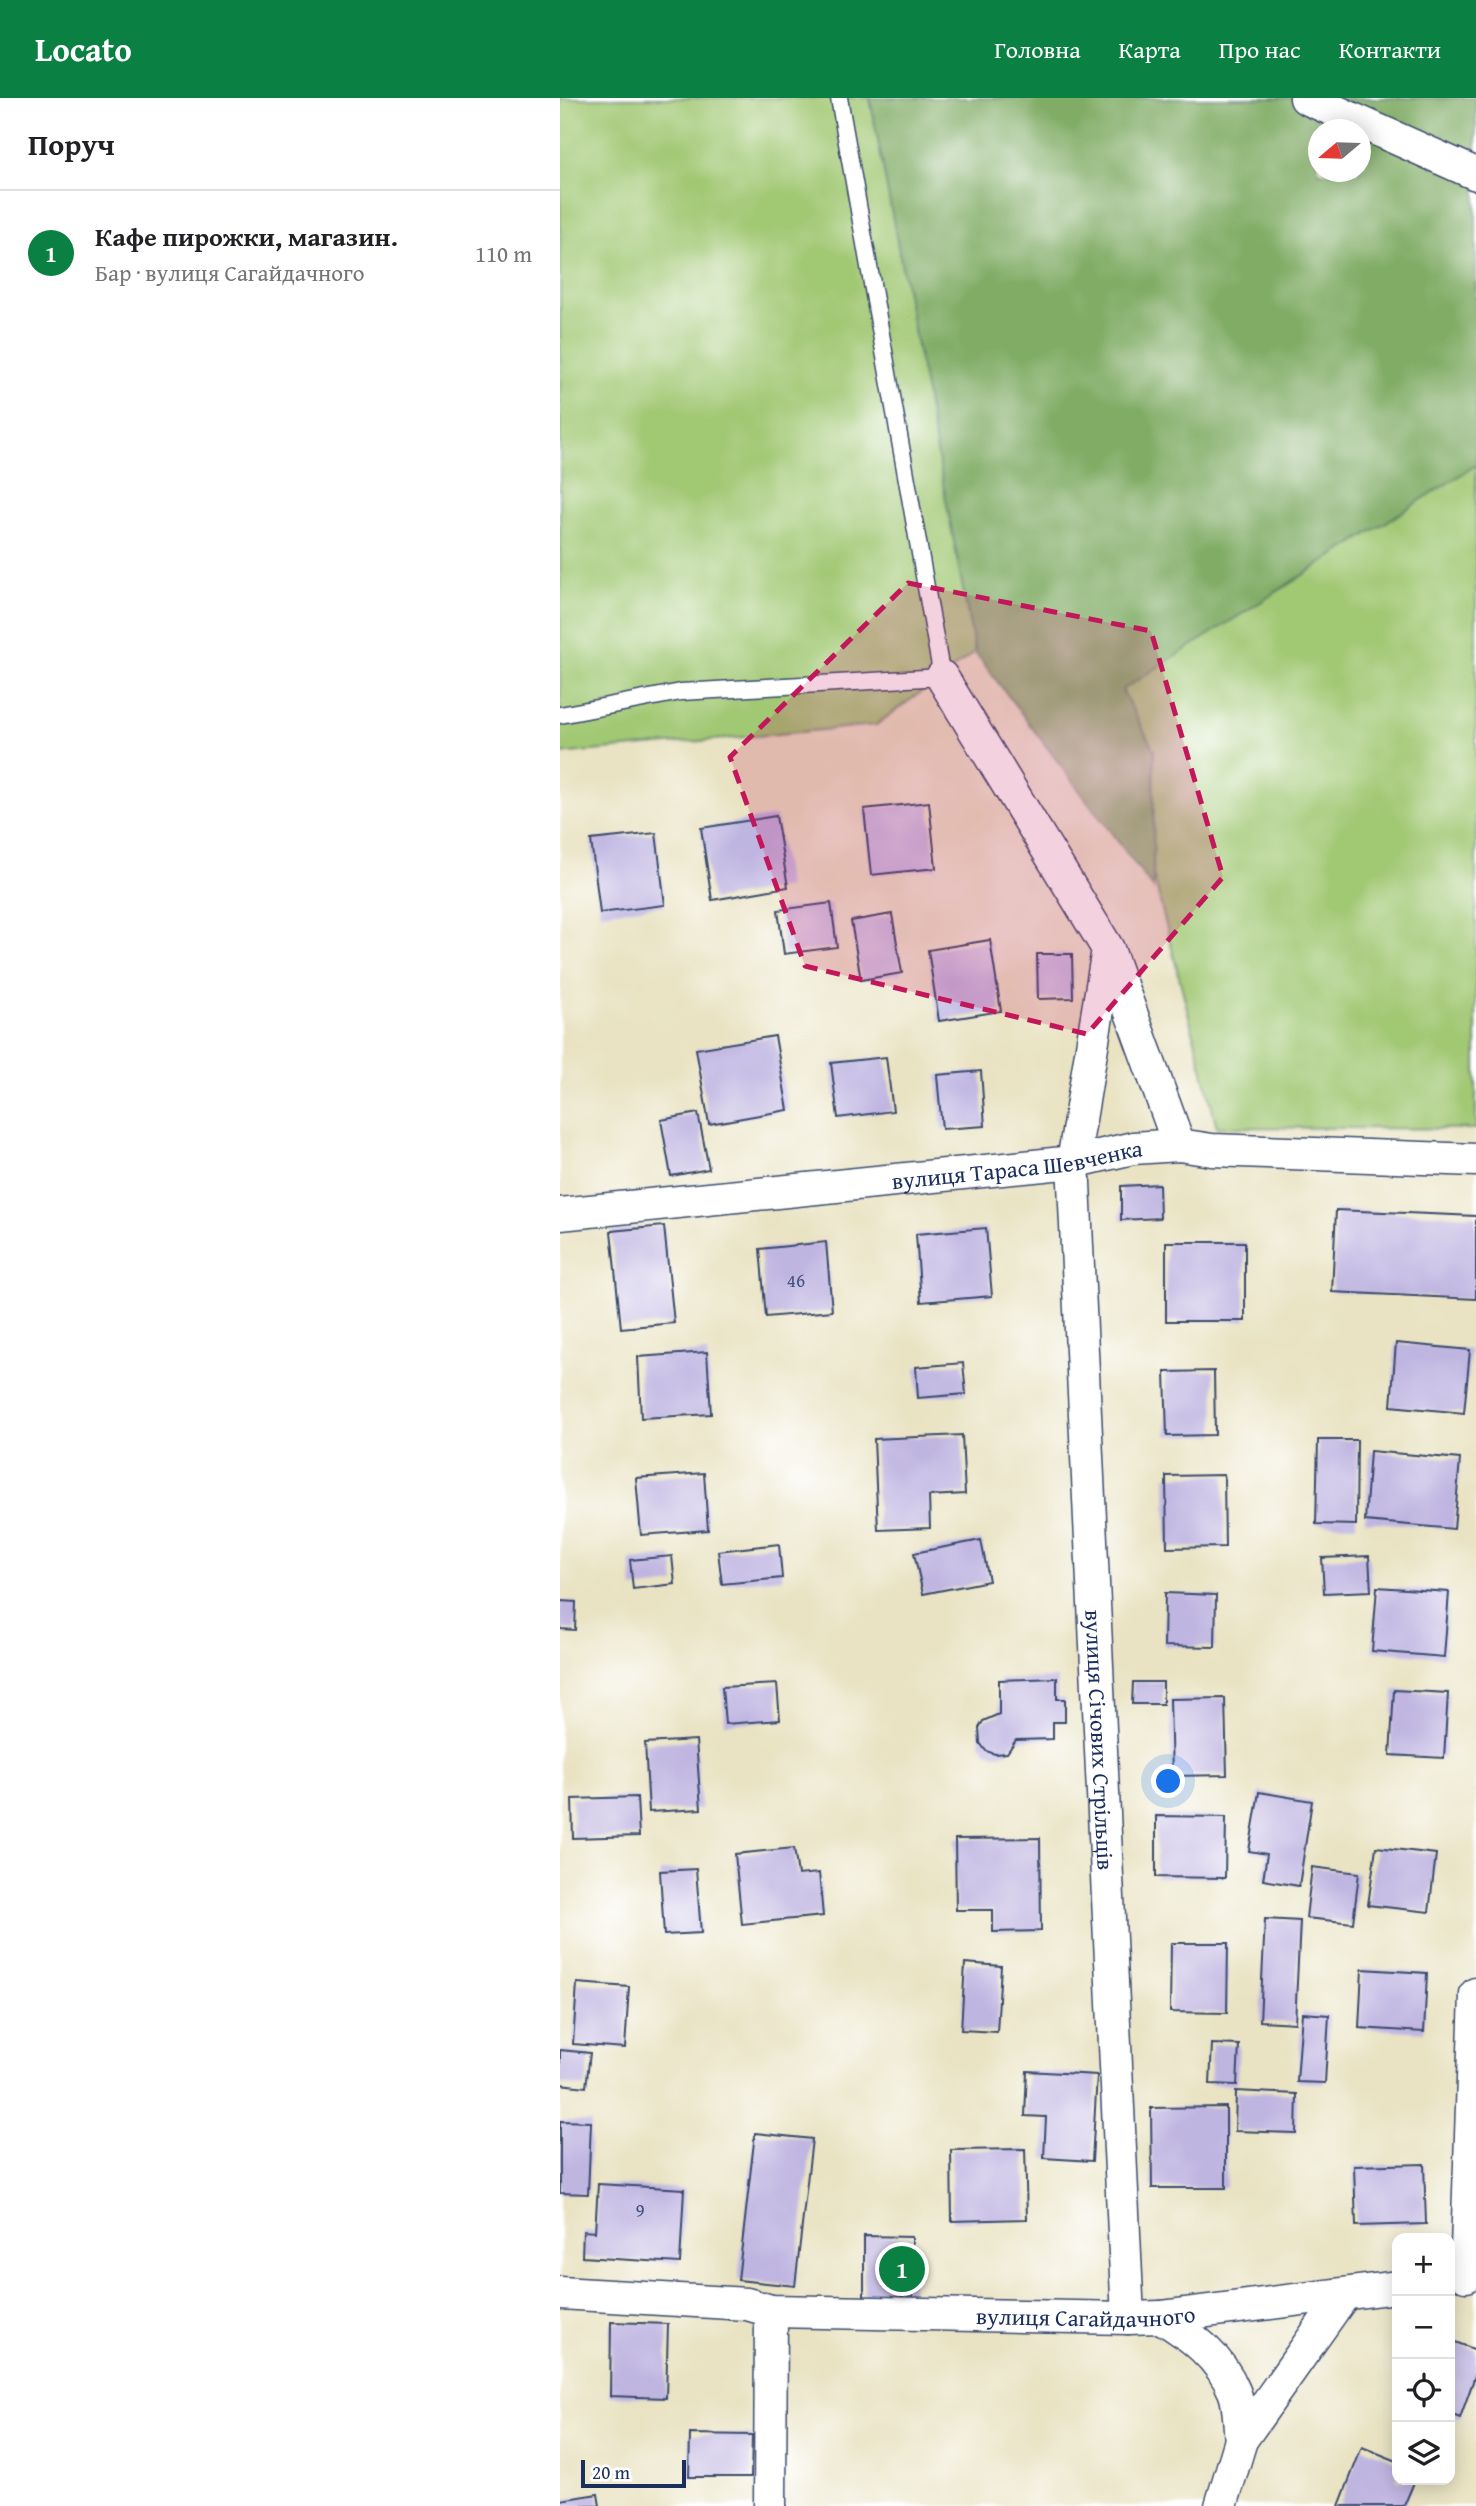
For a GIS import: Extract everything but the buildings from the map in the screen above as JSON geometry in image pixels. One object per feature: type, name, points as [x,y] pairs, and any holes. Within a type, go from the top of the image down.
[{"type":"street","points":[[1307,98],[1476,174]]},
{"type":"street","points":[[942,677],[1108,949],[1179,1145]]},
{"type":"street","name":"вулиця Січових Стрільців","points":[[1108,949],[1073,1162],[1128,2318]]},
{"type":"street","name":"вулиця Тараса Шевченка","points":[[560,1214],[1073,1162],[1133,1148],[1179,1145],[1212,1150],[1476,1160]]},
{"type":"street","points":[[1464,2277],[1476,1994]]},
{"type":"street","name":"вулиця Сагайдачного","points":[[560,2293],[747,2304],[771,2311],[1128,2318],[1161,2317],[1392,2288]]},
{"type":"street","points":[[1221,2506],[1241,2440],[1343,2296]]},
{"type":"street","points":[[770,2506],[771,2311]]},
{"type":"street","points":[[1161,2317],[1193,2337],[1216,2361],[1235,2392],[1241,2440]]},
{"type":"lane","points":[[560,715],[681,692],[942,677],[839,98]]},
{"type":"highlighted area","points":[[908,583],[1151,631],[1223,877],[1087,1034],[805,966],[730,757]]},
{"type":"green space","points":[[560,98],[870,98],[975,652],[876,725],[560,754]]},
{"type":"green space","points":[[870,98],[1476,98],[1476,465],[1122,690],[1154,750],[1153,888],[975,652]]},
{"type":"green space","points":[[1476,422],[1476,1129],[1217,1127],[1095,644]]},
{"type":"place","name":"Кафе пирожки, магазин.","points":[[902,2269]]}]
